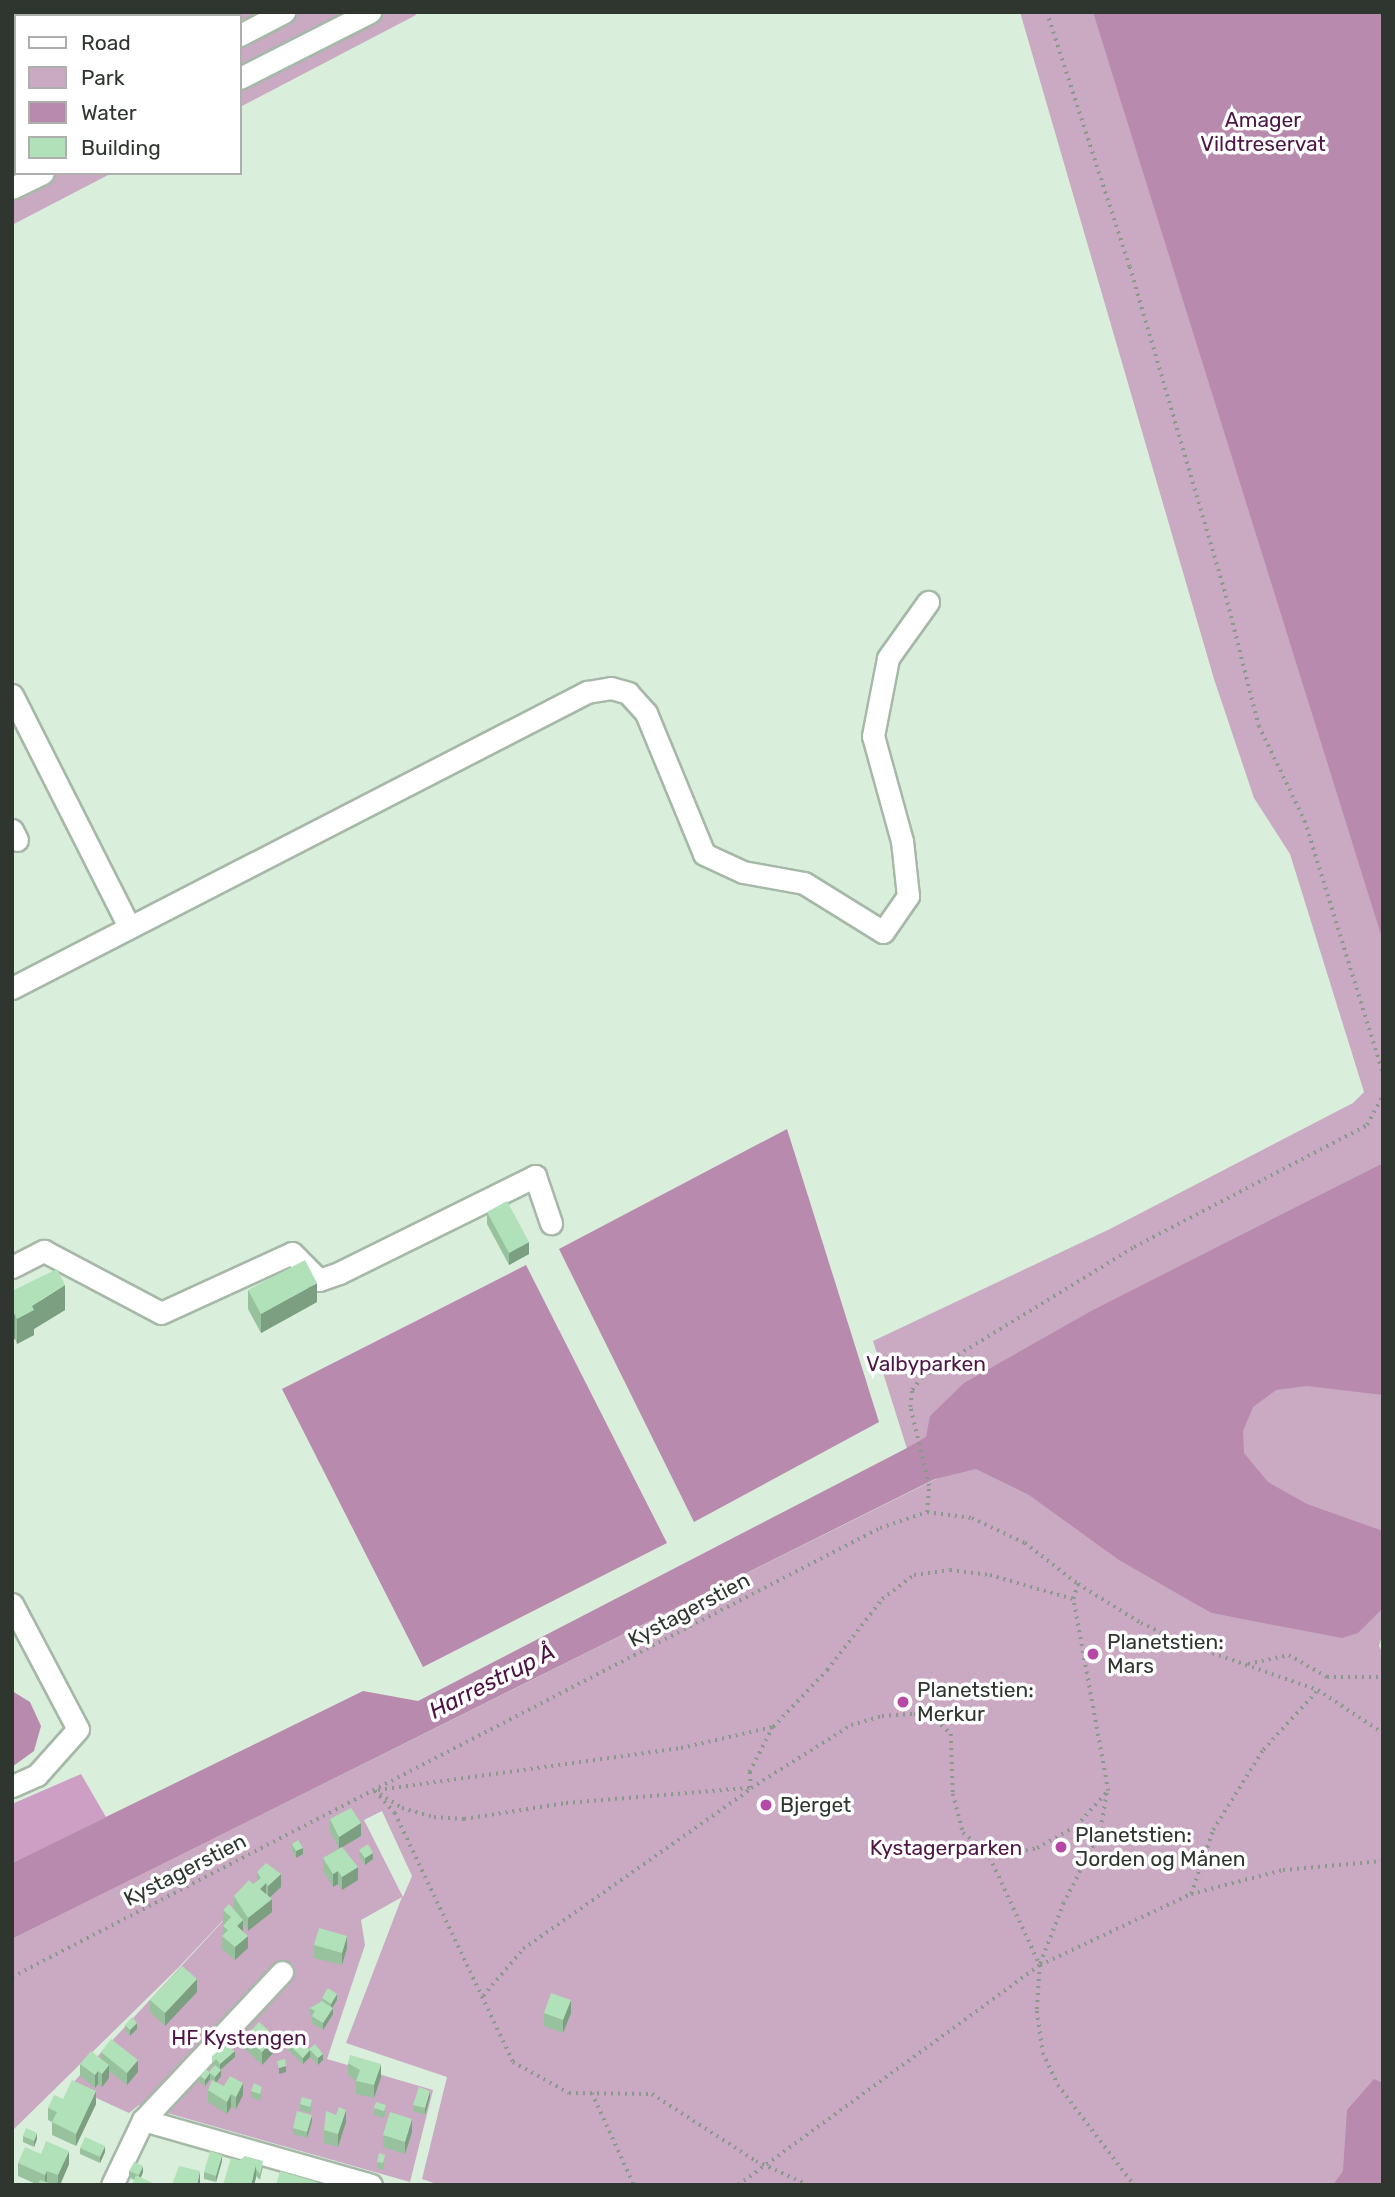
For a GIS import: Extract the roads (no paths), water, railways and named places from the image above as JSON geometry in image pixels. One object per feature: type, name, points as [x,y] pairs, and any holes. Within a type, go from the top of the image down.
[{"type":"street","points":[[242,34],[284,12]]},
{"type":"street","points":[[242,74],[370,12]]},
{"type":"street","points":[[12,188],[39,175]]},
{"type":"street","points":[[12,988],[587,692],[611,688],[628,694],[646,713],[704,854],[743,872],[804,883],[884,932],[908,896],[902,841],[873,736],[888,658],[928,602]]},
{"type":"street","points":[[12,695],[129,927]]},
{"type":"street","points":[[12,1267],[44,1251],[161,1313],[292,1253],[319,1280],[339,1273],[535,1176],[551,1223]]},
{"type":"street","points":[[12,1604],[78,1729],[37,1775],[12,1786]]},
{"type":"street","points":[[112,2185],[143,2120],[282,1972]]},
{"type":"street","points":[[143,2120],[371,2185]]},
{"type":"water","name":"Amager Vildtreservat","points":[[1093,12],[1383,12],[1383,941]]},
{"type":"water","points":[[787,1129],[879,1422],[694,1522],[559,1249]]},
{"type":"water","name":"Harrestrup Å","points":[[1383,1163],[1383,1395],[1307,1386],[1276,1390],[1253,1407],[1243,1431],[1244,1453],[1268,1482],[1307,1504],[1383,1531],[1383,1608],[1358,1633],[1342,1638],[1211,1613],[1119,1560],[1029,1495],[976,1469],[935,1479],[12,1939],[12,1863],[363,1691],[418,1701],[905,1449],[926,1437],[930,1416],[964,1383],[1093,1310]]},
{"type":"water","points":[[526,1265],[667,1543],[423,1667],[282,1389]]},
{"type":"water","points":[[12,1691],[30,1702],[41,1726],[34,1751],[12,1767]]},
{"type":"water","points":[[1374,2079],[1383,2083],[1383,2185],[1333,2185],[1343,2171],[1347,2110]]},
{"type":"place","name":"Planetstien: Mars","points":[[1093,1654]]},
{"type":"place","name":"Planetstien: Merkur","points":[[903,1702]]},
{"type":"place","name":"Bjerget","points":[[766,1805]]},
{"type":"place","name":"Planetstien: Jorden og Månen","points":[[1061,1847]]},
{"type":"park label","name":"Valbyparken","points":[[926,1364]]},
{"type":"park label","name":"Kystagerparken","points":[[946,1848]]},
{"type":"park label","name":"HF Kystengen","points":[[239,2038]]}]
